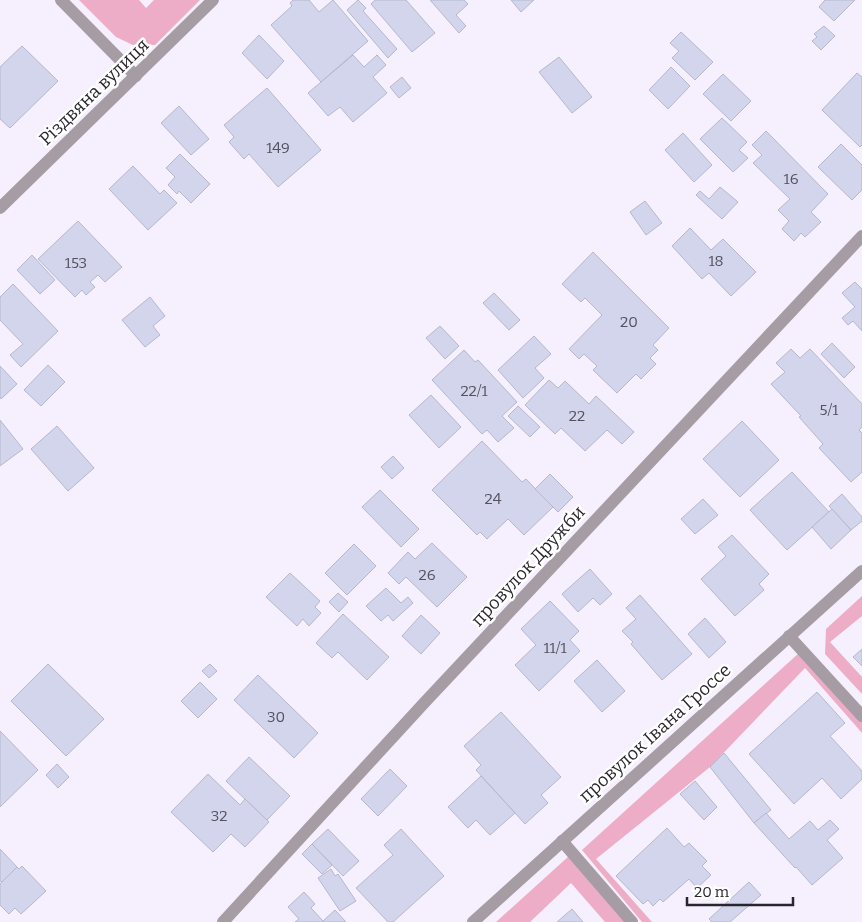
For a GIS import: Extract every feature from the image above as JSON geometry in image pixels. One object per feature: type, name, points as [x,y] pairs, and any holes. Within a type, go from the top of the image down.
[{"type":"street","points":[[61,0],[136,76]]},
{"type":"street","name":"Різдвяна вулиця","points":[[0,208],[213,0]]},
{"type":"street","name":"провулок Дружби","points":[[222,922],[425,702],[862,236]]},
{"type":"street","name":"провулок Івана Гроссе","points":[[472,922],[862,571]]},
{"type":"street","points":[[789,636],[862,716]]},
{"type":"street","points":[[562,840],[632,922]]},
{"type":"shaded area","points":[[79,0],[139,0],[146,8],[154,0],[200,0],[155,45],[133,45],[116,37]]},
{"type":"shaded area","points":[[862,596],[862,616],[830,642],[862,677],[862,694],[825,654],[826,629]]},
{"type":"shaded area","points":[[799,653],[862,722],[862,733],[805,668],[710,767],[596,859],[652,922],[642,922],[582,850]]},
{"type":"shaded area","points":[[569,856],[625,922],[605,922],[571,883],[530,922],[496,922]]},
{"type":"building","points":[[293,0],[309,0],[319,12],[333,0],[368,41],[321,82],[271,25],[292,6],[290,3]]},
{"type":"building","points":[[358,0],[366,8],[363,11],[397,49],[388,58],[347,10]]},
{"type":"building","points":[[375,0],[406,0],[435,33],[412,52],[371,4]]},
{"type":"building","points":[[430,0],[464,0],[468,4],[456,15],[466,26],[459,33]]},
{"type":"building","points":[[511,0],[534,0],[521,12]]},
{"type":"building","points":[[825,0],[855,0],[834,21],[819,7]]},
{"type":"building","points":[[824,26],[835,36],[821,50],[812,41],[817,37],[814,34]]},
{"type":"building","points":[[681,32],[713,62],[695,80],[672,58],[679,51],[670,43]]},
{"type":"building","points":[[259,35],[284,61],[267,79],[242,53]]},
{"type":"building","points":[[22,46],[58,81],[10,128],[0,119],[0,67]]},
{"type":"building","points":[[353,55],[364,67],[377,55],[386,65],[373,77],[387,93],[353,122],[340,107],[328,116],[308,93]]},
{"type":"building","points":[[559,57],[592,97],[572,113],[539,72]]},
{"type":"building","points":[[671,67],[690,86],[668,109],[649,90]]},
{"type":"building","points":[[857,73],[862,77],[862,145],[860,147],[822,110]]},
{"type":"building","points":[[723,74],[751,101],[731,121],[703,94]]},
{"type":"building","points":[[402,77],[411,88],[399,98],[390,87]]},
{"type":"building","points":[[267,88],[321,150],[278,187],[249,154],[244,159],[229,142],[234,137],[224,125]]},
{"type":"building","points":[[179,106],[209,139],[191,155],[161,123]]},
{"type":"building","points":[[722,118],[747,142],[739,150],[748,158],[733,172],[700,139]]},
{"type":"building","points":[[766,131],[828,194],[811,212],[821,222],[805,237],[801,233],[794,241],[782,229],[789,221],[778,210],[790,199],[753,163],[762,155],[752,145]]},
{"type":"building","points":[[683,133],[712,165],[694,182],[665,150]]},
{"type":"building","points":[[841,144],[862,165],[862,190],[852,200],[818,167]]},
{"type":"building","points":[[180,154],[210,184],[191,203],[179,191],[177,194],[168,185],[175,177],[166,168]]},
{"type":"building","points":[[133,166],[160,194],[164,190],[177,203],[148,230],[109,189]]},
{"type":"building","points":[[720,187],[738,202],[722,219],[696,195],[700,191],[709,199]]},
{"type":"building","points":[[645,201],[662,223],[646,235],[630,212]]},
{"type":"building","points":[[78,221],[122,267],[105,282],[98,275],[90,282],[95,287],[86,295],[82,290],[75,297],[38,259]]},
{"type":"building","points":[[690,228],[711,250],[723,239],[756,272],[731,296],[709,273],[702,279],[672,246]]},
{"type":"building","points":[[593,252],[669,328],[653,345],[658,350],[650,358],[656,364],[641,379],[636,374],[617,393],[593,370],[597,366],[584,354],[579,359],[569,349],[602,315],[585,298],[581,302],[562,284]]},
{"type":"building","points":[[32,255],[55,280],[40,294],[17,270]]},
{"type":"building","points":[[855,282],[862,289],[862,331],[853,321],[848,325],[842,318],[855,307],[842,293]]},
{"type":"building","points":[[13,284],[58,331],[21,367],[10,355],[23,344],[0,320],[0,297]]},
{"type":"building","points":[[494,293],[520,320],[509,330],[483,303]]},
{"type":"building","points":[[150,297],[165,316],[153,326],[160,335],[145,347],[122,320]]},
{"type":"building","points":[[440,326],[459,346],[445,359],[426,338]]},
{"type":"building","points":[[534,336],[551,354],[535,368],[544,378],[523,398],[498,370]]},
{"type":"building","points":[[832,343],[855,367],[844,378],[821,354]]},
{"type":"building","points":[[791,349],[800,358],[810,349],[862,404],[862,427],[859,430],[862,433],[862,472],[851,482],[819,448],[823,444],[799,417],[801,416],[771,384],[785,372],[776,363]]},
{"type":"building","points":[[464,350],[475,362],[478,360],[517,402],[502,416],[514,428],[498,442],[487,430],[482,434],[432,380]]},
{"type":"building","points":[[48,365],[65,382],[41,406],[24,390]]},
{"type":"building","points":[[0,366],[17,384],[1,399],[0,397]]},
{"type":"building","points":[[549,380],[558,388],[565,381],[589,404],[596,396],[634,432],[622,444],[607,430],[585,451],[561,428],[555,434],[525,405]]},
{"type":"building","points":[[431,395],[461,427],[439,448],[409,415]]},
{"type":"building","points":[[518,406],[540,427],[530,437],[508,416]]},
{"type":"building","points":[[0,420],[23,449],[0,466]]},
{"type":"building","points":[[742,421],[779,460],[740,497],[703,459]]},
{"type":"building","points":[[57,426],[94,468],[68,491],[31,449]]},
{"type":"building","points":[[482,441],[522,482],[526,479],[553,507],[524,535],[508,519],[487,539],[480,532],[477,535],[432,490]]},
{"type":"building","points":[[393,456],[404,468],[392,479],[381,467]]},
{"type":"building","points":[[792,472],[829,512],[787,550],[750,510]]},
{"type":"building","points":[[550,474],[573,497],[558,512],[535,489]]},
{"type":"building","points":[[380,490],[419,529],[401,547],[362,507]]},
{"type":"building","points":[[842,494],[862,517],[862,521],[851,530],[829,506]]},
{"type":"building","points":[[703,499],[718,515],[695,534],[681,519]]},
{"type":"building","points":[[832,509],[851,530],[831,549],[812,527]]},
{"type":"building","points":[[732,535],[769,574],[759,584],[764,590],[735,616],[701,579],[726,556],[718,547]]},
{"type":"building","points":[[432,543],[467,577],[437,607],[406,577],[399,584],[388,573],[408,552],[415,559]]},
{"type":"building","points":[[354,544],[376,566],[347,595],[325,573]]},
{"type":"building","points":[[590,569],[612,594],[600,605],[593,598],[578,612],[562,594]]},
{"type":"building","points":[[290,573],[320,601],[315,607],[321,613],[309,626],[303,619],[297,626],[266,597]]},
{"type":"building","points":[[386,588],[401,603],[408,597],[413,603],[393,621],[388,615],[381,621],[366,606]]},
{"type":"building","points":[[338,593],[348,602],[339,612],[329,602]]},
{"type":"building","points":[[640,595],[692,654],[662,680],[631,644],[633,642],[622,631],[636,619],[626,608]]},
{"type":"building","points":[[550,601],[579,631],[570,640],[580,651],[539,691],[515,665],[536,645],[521,629]]},
{"type":"building","points":[[343,614],[389,657],[367,680],[338,652],[332,658],[316,643]]},
{"type":"building","points":[[421,615],[440,633],[421,654],[402,636]]},
{"type":"building","points":[[705,618],[726,642],[709,658],[688,634]]},
{"type":"building","points":[[862,649],[862,666],[853,657]]},
{"type":"building","points":[[597,660],[625,691],[602,712],[574,681]]},
{"type":"building","points":[[48,664],[104,719],[66,756],[11,701]]},
{"type":"building","points":[[210,664],[217,671],[209,678],[202,671]]},
{"type":"building","points":[[258,675],[318,733],[294,758],[234,700]]},
{"type":"building","points":[[200,682],[217,699],[198,718],[181,701]]},
{"type":"building","points":[[817,692],[845,723],[830,736],[862,771],[862,779],[841,799],[822,778],[794,804],[749,754]]},
{"type":"building","points":[[501,712],[561,777],[541,795],[548,803],[525,824],[476,770],[481,765],[464,746]]},
{"type":"building","points":[[0,731],[38,770],[0,807]]},
{"type":"building","points":[[724,753],[771,810],[754,823],[710,767]]},
{"type":"building","points":[[249,757],[290,796],[267,820],[226,781]]},
{"type":"building","points":[[57,764],[69,777],[58,788],[46,775]]},
{"type":"building","points":[[390,769],[407,786],[378,816],[361,799]]},
{"type":"building","points":[[208,774],[240,805],[245,799],[269,822],[245,847],[231,834],[213,852],[171,812]]},
{"type":"building","points":[[481,776],[515,813],[490,835],[476,820],[468,828],[448,807]]},
{"type":"building","points":[[695,781],[717,807],[704,820],[680,794]]},
{"type":"building","points":[[766,813],[789,839],[810,821],[818,830],[830,820],[839,829],[827,840],[843,858],[812,885],[754,823]]},
{"type":"building","points":[[667,828],[684,847],[689,843],[707,861],[702,866],[711,875],[697,888],[689,879],[663,902],[660,899],[653,906],[648,900],[643,904],[616,876]]},
{"type":"building","points":[[328,829],[359,861],[343,876],[312,844]]},
{"type":"building","points":[[401,829],[444,876],[393,922],[388,922],[356,888],[393,855],[384,845]]},
{"type":"building","points":[[312,844],[332,865],[322,874],[302,854]]},
{"type":"building","points":[[0,849],[17,867],[2,882],[0,881]]},
{"type":"building","points":[[22,866],[46,891],[21,914],[15,908],[9,914],[0,905],[0,884],[17,867],[19,869]]},
{"type":"building","points":[[331,869],[335,876],[338,874],[356,901],[340,911],[318,878]]},
{"type":"building","points":[[749,882],[761,895],[730,922],[712,922],[709,919]]},
{"type":"building","points":[[304,892],[315,904],[311,908],[323,921],[335,910],[346,922],[295,922],[299,919],[288,907]]},
{"type":"building","points":[[572,909],[583,922],[557,922]]}]
